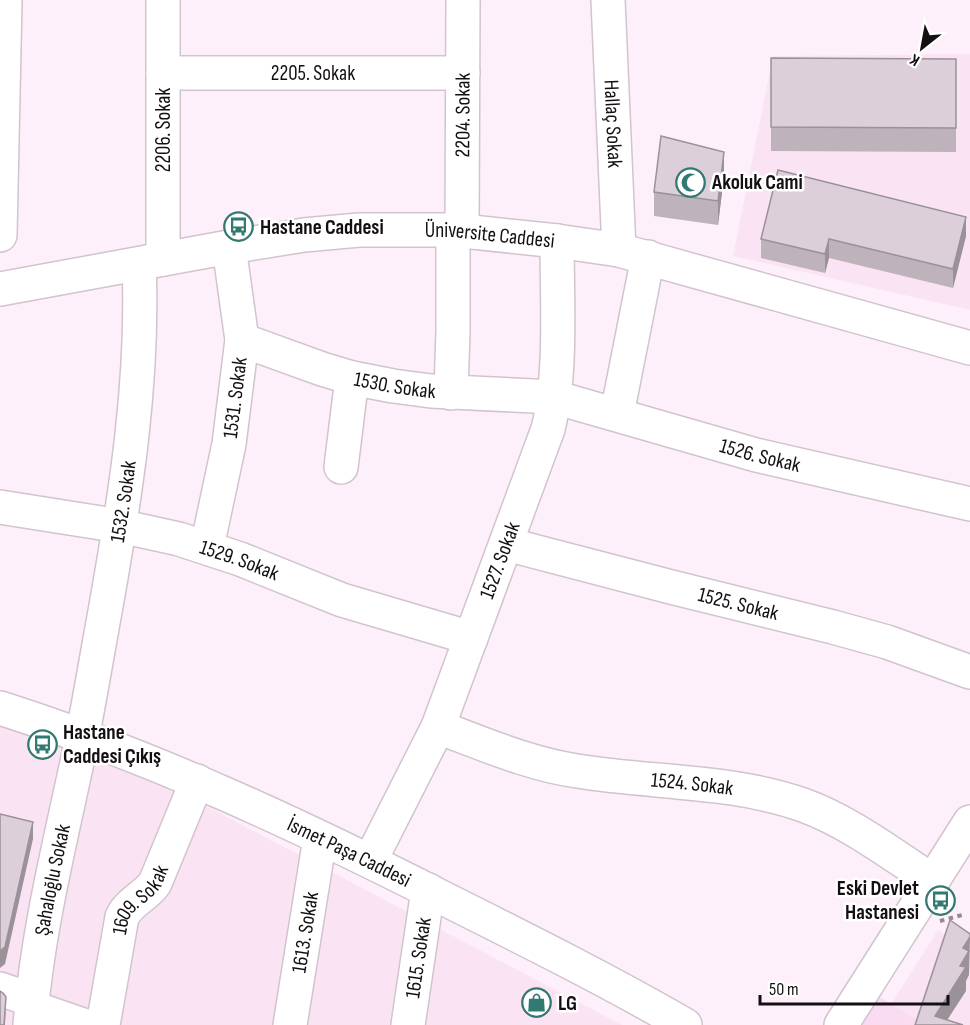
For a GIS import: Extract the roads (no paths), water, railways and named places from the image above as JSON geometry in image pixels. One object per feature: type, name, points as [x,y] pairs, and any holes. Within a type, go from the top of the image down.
[{"type":"street","points":[[0,235],[5,0]]},
{"type":"street","name":"2206. Sokak","points":[[151,262],[163,73],[163,0]]},
{"type":"street","name":"2204. Sokak","points":[[452,393],[463,73],[463,0]]},
{"type":"street","name":"Hallaç Sokak","points":[[608,0],[633,254],[617,414]]},
{"type":"street","name":"2205. Sokak","points":[[163,73],[463,73]]},
{"type":"street","name":"Üniversite Caddesi","points":[[0,290],[229,247],[304,236],[359,230],[458,230],[557,241],[633,254],[970,348]]},
{"type":"street","name":"1527. Sokak","points":[[370,861],[438,727],[548,429],[554,397],[557,241]]},
{"type":"street","name":"1531. Sokak","points":[[207,547],[229,444],[242,340],[229,247]]},
{"type":"street","name":"1532. Sokak","points":[[82,736],[120,526],[139,366],[140,302],[151,262]]},
{"type":"street","name":"1530. Sokak","points":[[242,340],[322,369],[393,386],[452,393],[554,397]]},
{"type":"street","points":[[341,467],[352,378]]},
{"type":"street","name":"1526. Sokak","points":[[554,397],[756,455],[970,504]]},
{"type":"street","name":"1529. Sokak","points":[[0,507],[120,526],[207,547],[342,600],[471,638]]},
{"type":"street","name":"1525. Sokak","points":[[506,544],[833,627],[887,642],[970,672]]},
{"type":"street","name":"İsmet Paşa Caddesi","points":[[0,708],[82,736],[197,781],[370,861],[675,1022]]},
{"type":"street","name":"1524. Sokak","points":[[438,727],[547,766],[603,775],[753,792],[803,805],[829,815],[933,881]]},
{"type":"street","name":"Şahaloğlu Sokak","points":[[31,1011],[50,889],[82,736]]},
{"type":"street","name":"1609. Sokak","points":[[103,1025],[122,917],[154,883],[197,781]]},
{"type":"street","points":[[841,1025],[970,822]]},
{"type":"street","name":"1613. Sokak","points":[[290,1025],[320,838]]},
{"type":"street","name":"1615. Sokak","points":[[408,1025],[428,890]]},
{"type":"street","points":[[0,989],[31,1011],[82,1025]]},
{"type":"place","name":"Akoluk Cami","points":[[691,182]]},
{"type":"place","name":"Hastane Caddesi","points":[[239,227]]},
{"type":"place","name":"Hastane Caddesi Çıkış","points":[[42,744]]},
{"type":"place","name":"Eski Devlet Hastanesi","points":[[940,900]]},
{"type":"place","name":"LG","points":[[537,1003]]}]
